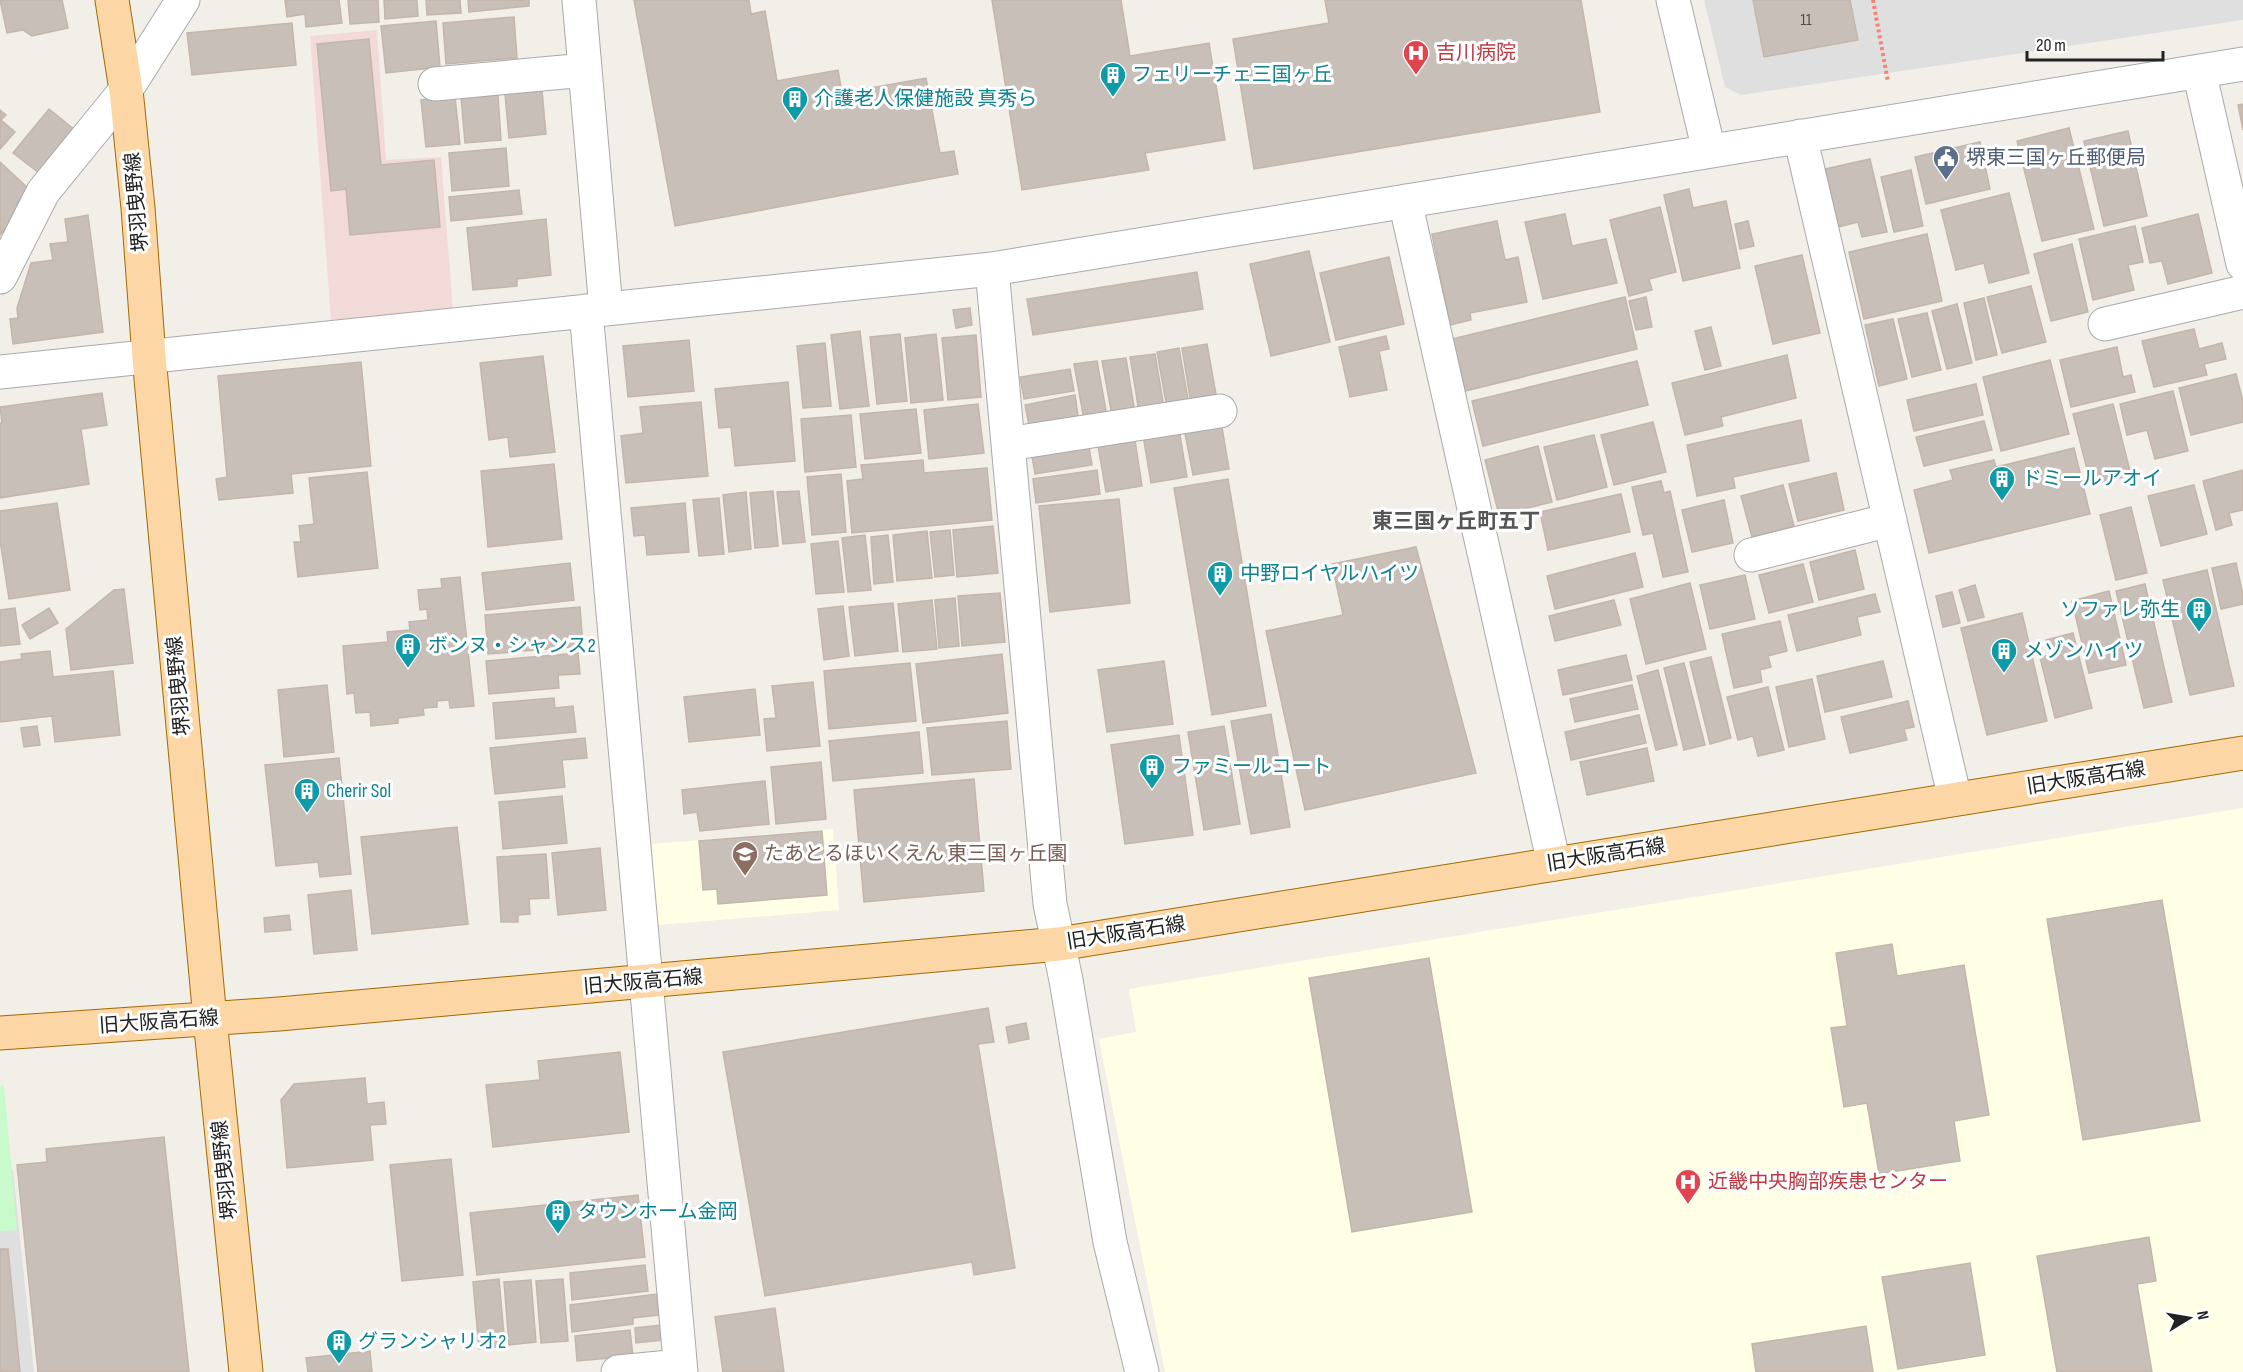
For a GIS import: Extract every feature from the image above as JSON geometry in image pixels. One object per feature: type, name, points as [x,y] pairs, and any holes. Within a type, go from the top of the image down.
[{"type":"main road","name":"堺羽曳野線","points":[[112,0],[126,90],[138,208],[149,357],[210,1019],[246,1372]]},
{"type":"main road","name":"旧大阪高石線","points":[[0,1033],[210,1019],[1059,944],[2243,753]]},
{"type":"street","points":[[0,277],[43,192],[126,90],[183,0]]},
{"type":"street","points":[[579,0],[585,70],[596,310],[647,982],[680,1369],[618,1372]]},
{"type":"street","points":[[1673,0],[1709,151]]},
{"type":"street","points":[[0,372],[992,269],[2243,64]]},
{"type":"street","points":[[435,84],[585,70]]},
{"type":"street","points":[[2199,71],[2243,264]]},
{"type":"street","points":[[1800,136],[1954,799]]},
{"type":"street","points":[[1405,201],[1554,864]]},
{"type":"street","points":[[992,269],[1050,904],[1059,944],[1110,1242],[1143,1372]]},
{"type":"street","points":[[2105,324],[2243,292]]},
{"type":"street","points":[[1008,444],[1220,411]]},
{"type":"street","points":[[1750,555],[1890,520]]},
{"type":"path","points":[[1874,0],[1894,121]]},
{"type":"shaded area","points":[[1704,0],[2243,0],[2243,20],[1741,95],[1725,87]]},
{"type":"shaded area","points":[[377,30],[386,160],[441,157],[453,311],[331,320],[310,36]]},
{"type":"shaded area","name":"近畿中央胸部疾患センター","points":[[2243,808],[2243,1372],[1165,1372],[1099,1039],[1136,1032],[1129,989]]},
{"type":"shaded area","name":"たあとるほいくえん 東三国ヶ丘園","points":[[833,829],[839,910],[658,925],[651,844]]},
{"type":"shaded area","points":[[13,1170],[34,1372],[0,1372],[0,1172]]},
{"type":"green space","points":[[4,1085],[17,1230],[0,1231],[0,1086]]},
{"type":"building","points":[[0,0],[62,0],[68,28],[32,36],[23,30],[7,33]]},
{"type":"building","points":[[285,0],[339,0],[342,23],[306,27],[305,14],[287,17]]},
{"type":"building","points":[[348,0],[378,0],[379,22],[350,24]]},
{"type":"building","points":[[384,0],[417,0],[418,16],[385,19]]},
{"type":"building","points":[[426,0],[460,0],[461,13],[427,15]]},
{"type":"building","points":[[468,0],[529,0],[529,6],[469,12]]},
{"type":"building","name":"介護老人保健施設 真秀ら","points":[[634,0],[749,0],[751,14],[765,11],[777,81],[838,70],[842,93],[926,78],[940,153],[954,151],[958,174],[675,226]]},
{"type":"building","name":"フェリーチェ三国ヶ丘","points":[[992,0],[1121,0],[1130,56],[1209,43],[1225,140],[1145,153],[1149,170],[1022,190]]},
{"type":"building","name":"吉川病院","points":[[1325,0],[1581,0],[1600,112],[1254,169],[1233,39],[1329,23]]},
{"type":"building","points":[[1753,0],[1850,0],[1858,40],[1764,57]]},
{"type":"building","points":[[514,17],[517,58],[446,64],[443,23]]},
{"type":"building","points":[[436,21],[440,67],[386,73],[381,26]]},
{"type":"building","points":[[292,23],[296,65],[192,75],[187,33]]},
{"type":"building","points":[[369,39],[381,165],[434,160],[440,227],[350,235],[346,189],[331,191],[317,44]]},
{"type":"building","points":[[542,90],[546,134],[509,138],[505,94]]},
{"type":"building","points":[[498,95],[501,140],[465,143],[461,97]]},
{"type":"building","points":[[455,96],[460,144],[426,147],[421,100]]},
{"type":"building","points":[[2243,104],[2243,130],[2238,105]]},
{"type":"building","points":[[49,109],[74,129],[39,173],[13,153]]},
{"type":"building","points":[[0,110],[6,115],[1,120],[15,132],[0,149]]},
{"type":"building","points":[[2069,128],[2094,229],[2042,241],[2017,141]]},
{"type":"building","points":[[2128,131],[2147,216],[2104,226],[2084,141]]},
{"type":"building","points":[[1980,142],[1990,189],[1926,204],[1915,157]]},
{"type":"building","points":[[506,148],[509,186],[452,191],[449,153]]},
{"type":"building","points":[[1870,159],[1887,232],[1862,237],[1858,222],[1838,227],[1825,169]]},
{"type":"building","points":[[0,162],[29,189],[17,203],[23,209],[0,235]]},
{"type":"building","points":[[1911,170],[1923,226],[1894,232],[1881,177]]},
{"type":"building","points":[[1689,189],[1693,208],[1726,201],[1740,268],[1683,281],[1664,195]]},
{"type":"building","points":[[519,190],[522,214],[451,221],[449,197]]},
{"type":"building","points":[[2009,193],[2029,273],[1989,283],[1984,263],[1956,270],[1941,210]]},
{"type":"building","points":[[1660,207],[1676,272],[1649,279],[1652,290],[1629,296],[1610,220]]},
{"type":"building","points":[[1565,214],[1572,246],[1606,239],[1617,283],[1543,299],[1525,222]]},
{"type":"building","points":[[2198,214],[2212,273],[2168,284],[2162,261],[2150,263],[2142,228]]},
{"type":"building","points":[[88,215],[103,332],[13,344],[10,319],[18,318],[17,308],[31,263],[53,260],[50,244],[68,242],[65,219]]},
{"type":"building","points":[[546,219],[551,275],[517,279],[517,286],[473,290],[467,228]]},
{"type":"building","points":[[1497,221],[1505,260],[1518,257],[1527,302],[1470,313],[1471,320],[1450,325],[1432,234]]},
{"type":"building","points":[[1748,221],[1754,246],[1740,249],[1735,224]]},
{"type":"building","points":[[2135,226],[2143,262],[2128,265],[2134,290],[2093,300],[2079,239]]},
{"type":"building","points":[[1927,234],[1942,301],[1864,319],[1849,252]]},
{"type":"building","points":[[2072,244],[2088,312],[2051,321],[2034,254]]},
{"type":"building","points":[[1309,251],[1330,342],[1271,356],[1250,264]]},
{"type":"building","points":[[1802,255],[1820,333],[1773,344],[1755,266]]},
{"type":"building","points":[[1389,257],[1404,324],[1336,340],[1320,273]]},
{"type":"building","points":[[1197,272],[1203,309],[1033,335],[1027,299]]},
{"type":"building","points":[[2031,286],[2046,342],[2002,353],[1987,297]]},
{"type":"building","points":[[1625,297],[1637,349],[1465,391],[1452,339]]},
{"type":"building","points":[[1646,297],[1652,327],[1636,330],[1629,301]]},
{"type":"building","points":[[1984,298],[1997,355],[1976,360],[1964,303]]},
{"type":"building","points":[[1957,304],[1972,363],[1947,369],[1932,311]]},
{"type":"building","points":[[970,308],[972,325],[956,328],[953,310]]},
{"type":"building","points":[[1927,313],[1941,370],[1912,377],[1898,319]]},
{"type":"building","points":[[1893,319],[1907,379],[1879,386],[1865,325]]},
{"type":"building","points":[[1711,327],[1721,366],[1705,370],[1695,331]]},
{"type":"building","points":[[2194,329],[2199,349],[2222,343],[2226,359],[2204,364],[2207,375],[2154,387],[2142,341]]},
{"type":"building","points":[[860,331],[869,406],[840,409],[831,335]]},
{"type":"building","points":[[900,334],[907,401],[877,404],[870,337]]},
{"type":"building","points":[[936,334],[943,400],[911,403],[905,338]]},
{"type":"building","points":[[976,335],[981,397],[948,400],[942,338]]},
{"type":"building","points":[[1386,336],[1389,349],[1379,351],[1387,390],[1350,397],[1339,347]]},
{"type":"building","points":[[689,340],[694,391],[628,397],[623,346]]},
{"type":"building","points":[[825,343],[831,406],[803,408],[797,346]]},
{"type":"building","points":[[1207,344],[1217,400],[1191,404],[1182,348]]},
{"type":"building","points":[[2117,347],[2123,377],[2131,375],[2135,392],[2071,407],[2060,360]]},
{"type":"building","points":[[1179,348],[1189,405],[1167,408],[1157,352]]},
{"type":"building","points":[[1155,354],[1164,408],[1139,412],[1130,357]]},
{"type":"building","points":[[1787,355],[1796,398],[1721,417],[1723,426],[1685,435],[1672,383]]},
{"type":"building","points":[[543,356],[555,452],[510,457],[508,437],[489,440],[480,363]]},
{"type":"building","points":[[1126,358],[1135,413],[1112,416],[1102,361]]},
{"type":"building","points":[[2050,360],[2069,434],[2001,451],[1983,377]]},
{"type":"building","points":[[1097,361],[1107,416],[1084,420],[1074,364]]},
{"type":"building","points":[[1637,361],[1648,405],[1483,446],[1472,401]]},
{"type":"building","points":[[361,362],[371,466],[291,474],[293,493],[219,500],[216,479],[227,477],[218,376]]},
{"type":"building","points":[[1070,369],[1074,391],[1024,399],[1020,377]]},
{"type":"building","points":[[2236,374],[2243,401],[2243,422],[2191,435],[2179,388]]},
{"type":"building","points":[[788,382],[795,461],[735,466],[731,427],[719,428],[715,389]]},
{"type":"building","points":[[1976,384],[1983,415],[1914,431],[1907,400]]},
{"type":"building","points":[[2173,391],[2188,451],[2155,459],[2147,430],[2127,435],[2120,404]]},
{"type":"building","points":[[102,393],[107,425],[81,429],[89,484],[0,498],[0,423],[2,423],[0,407]]},
{"type":"building","points":[[1075,395],[1079,422],[1030,431],[1025,405]]},
{"type":"building","points":[[701,402],[708,476],[626,483],[621,436],[643,433],[640,407]]},
{"type":"building","points":[[978,404],[984,453],[929,459],[924,410]]},
{"type":"building","points":[[2113,404],[2131,475],[2091,485],[2073,414]]},
{"type":"building","points":[[916,409],[921,453],[865,459],[860,414]]},
{"type":"building","points":[[851,415],[856,467],[805,472],[801,419]]},
{"type":"building","points":[[1801,420],[1809,461],[1733,477],[1735,488],[1697,496],[1687,445]]},
{"type":"building","points":[[1221,421],[1229,469],[1193,475],[1184,428]]},
{"type":"building","points":[[1984,421],[1992,450],[1924,466],[1916,437]]},
{"type":"building","points":[[1653,422],[1666,472],[1614,485],[1601,435]]},
{"type":"building","points":[[1179,429],[1187,477],[1151,483],[1143,435]]},
{"type":"building","points":[[1134,434],[1142,486],[1106,492],[1097,440]]},
{"type":"building","points":[[1594,435],[1607,487],[1557,500],[1544,447]]},
{"type":"building","points":[[1088,441],[1092,465],[1035,474],[1031,450]]},
{"type":"building","points":[[1538,446],[1552,502],[1499,515],[1485,460]]},
{"type":"building","name":"ドミールアオイ","points":[[2074,448],[2090,514],[1929,553],[1914,490],[1953,480],[1950,470],[1994,460],[1996,467]]},
{"type":"building","points":[[923,460],[924,473],[987,468],[992,520],[852,533],[847,481],[863,479],[861,465]]},
{"type":"building","points":[[554,464],[562,539],[488,547],[481,471]]},
{"type":"building","points":[[1097,470],[1100,494],[1036,503],[1033,479]]},
{"type":"building","points":[[2243,470],[2243,510],[2229,513],[2232,525],[2216,530],[2203,481]]},
{"type":"building","points":[[367,472],[378,568],[298,577],[294,542],[301,542],[299,526],[314,524],[309,478]]},
{"type":"building","points":[[1836,473],[1844,510],[1798,521],[1789,484]]},
{"type":"building","points":[[841,474],[846,532],[812,535],[807,477]]},
{"type":"building","name":"中野ロイヤルハイツ","points":[[1228,479],[1266,706],[1212,715],[1174,488]]},
{"type":"building","points":[[1661,481],[1664,493],[1670,491],[1688,572],[1663,577],[1653,533],[1643,535],[1632,487]]},
{"type":"building","points":[[1783,485],[1794,526],[1752,537],[1741,496]]},
{"type":"building","points":[[2194,485],[2207,534],[2161,546],[2148,496]]},
{"type":"building","points":[[773,491],[778,546],[755,548],[750,493]]},
{"type":"building","points":[[799,491],[805,542],[783,544],[777,492]]},
{"type":"building","points":[[746,492],[751,549],[729,552],[723,495]]},
{"type":"building","points":[[1621,494],[1630,532],[1548,550],[1540,512]]},
{"type":"building","points":[[719,498],[724,554],[699,556],[693,500]]},
{"type":"building","points":[[1119,499],[1130,603],[1050,612],[1039,506]]},
{"type":"building","points":[[1724,500],[1733,543],[1692,552],[1682,510]]},
{"type":"building","points":[[57,503],[70,590],[9,599],[0,540],[0,511]]},
{"type":"building","points":[[685,503],[689,552],[647,555],[645,535],[634,536],[631,508]]},
{"type":"building","points":[[2131,507],[2147,573],[2116,580],[2100,515]]},
{"type":"building","points":[[993,526],[998,573],[957,577],[953,530]]},
{"type":"building","points":[[950,530],[954,575],[935,577],[930,532]]},
{"type":"building","points":[[927,531],[932,578],[897,581],[893,535]]},
{"type":"building","points":[[865,535],[871,590],[848,592],[842,538]]},
{"type":"building","points":[[888,535],[893,582],[874,584],[871,537]]},
{"type":"building","points":[[838,541],[844,592],[816,594],[811,544]]},
{"type":"building","points":[[1416,547],[1476,773],[1305,810],[1266,631],[1343,615],[1332,564]]},
{"type":"building","points":[[1855,550],[1864,589],[1819,600],[1810,562]]},
{"type":"building","points":[[1635,553],[1643,587],[1555,609],[1547,576]]},
{"type":"building","points":[[570,563],[574,600],[486,610],[482,573]]},
{"type":"building","points":[[2236,563],[2243,604],[2221,609],[2212,568]]},
{"type":"building","points":[[1803,564],[1813,602],[1769,613],[1759,575]]},
{"type":"building","name":"ソファレ弥生","points":[[2207,570],[2234,686],[2190,695],[2163,580]]},
{"type":"building","points":[[1745,575],[1755,619],[1710,629],[1700,585]]},
{"type":"building","name":"ボンヌ・シャンス2","points":[[460,577],[474,706],[450,708],[449,700],[437,701],[437,707],[423,708],[424,715],[398,718],[398,723],[371,726],[370,712],[356,713],[354,693],[347,694],[343,646],[388,642],[387,632],[410,630],[409,622],[428,620],[427,609],[420,610],[418,590],[442,588],[441,579]]},
{"type":"building","points":[[1690,583],[1706,649],[1646,664],[1630,599]]},
{"type":"building","points":[[2145,584],[2172,702],[2144,708],[2116,591]]},
{"type":"building","points":[[1975,585],[1984,617],[1968,621],[1959,590]]},
{"type":"building","points":[[124,589],[133,663],[71,670],[66,629],[114,590]]},
{"type":"building","points":[[2109,591],[2126,665],[2089,673],[2072,601]]},
{"type":"building","points":[[1952,592],[1960,623],[1943,627],[1936,596]]},
{"type":"building","points":[[1000,593],[1005,642],[962,646],[958,596]]},
{"type":"building","points":[[1875,594],[1880,612],[1857,617],[1861,635],[1797,651],[1788,615]]},
{"type":"building","points":[[955,598],[959,646],[939,648],[935,600]]},
{"type":"building","points":[[932,600],[937,649],[903,652],[898,604]]},
{"type":"building","points":[[1614,600],[1621,625],[1555,641],[1549,616]]},
{"type":"building","points":[[893,603],[898,651],[855,656],[849,607]]},
{"type":"building","points":[[843,606],[849,656],[824,660],[818,609]]},
{"type":"building","points":[[580,607],[583,646],[488,654],[485,615]]},
{"type":"building","points":[[15,608],[20,644],[0,646],[0,610]]},
{"type":"building","points":[[49,608],[58,623],[30,639],[22,625]]},
{"type":"building","name":"メゾンハイツ","points":[[2022,613],[2047,721],[1987,735],[1961,628]]},
{"type":"building","points":[[1780,621],[1787,651],[1768,656],[1771,667],[1760,670],[1762,682],[1734,688],[1722,634]]},
{"type":"building","points":[[2073,633],[2092,708],[2055,718],[2040,657],[2050,655],[2046,640]]},
{"type":"building","points":[[50,651],[53,677],[113,671],[120,735],[55,742],[52,716],[0,722],[0,662],[22,659],[21,654]]},
{"type":"building","points":[[578,653],[580,674],[558,675],[559,688],[489,694],[486,661]]},
{"type":"building","points":[[1002,654],[1008,713],[923,723],[916,664]]},
{"type":"building","points":[[1626,655],[1632,680],[1563,695],[1558,670]]},
{"type":"building","points":[[1711,657],[1731,738],[1710,744],[1690,662]]},
{"type":"building","points":[[1164,661],[1173,724],[1107,732],[1098,670]]},
{"type":"building","points":[[1883,661],[1892,697],[1825,712],[1817,676]]},
{"type":"building","points":[[910,663],[916,721],[829,729],[824,671]]},
{"type":"building","points":[[1684,663],[1705,745],[1684,750],[1664,668]]},
{"type":"building","points":[[1658,670],[1677,745],[1656,750],[1637,676]]},
{"type":"building","points":[[1812,679],[1825,739],[1789,747],[1776,687]]},
{"type":"building","points":[[813,682],[820,746],[767,751],[764,719],[776,718],[772,686]]},
{"type":"building","points":[[327,685],[334,752],[284,757],[278,690]]},
{"type":"building","points":[[1632,685],[1638,709],[1575,722],[1570,699]]},
{"type":"building","points":[[1768,687],[1784,750],[1758,756],[1753,736],[1738,740],[1727,697]]},
{"type":"building","points":[[755,689],[760,735],[689,742],[684,697]]},
{"type":"building","points":[[554,698],[555,708],[573,706],[576,732],[496,739],[493,703]]},
{"type":"building","points":[[1908,701],[1914,727],[1904,729],[1907,740],[1850,753],[1841,717]]},
{"type":"building","points":[[1271,714],[1290,827],[1251,834],[1231,721]]},
{"type":"building","points":[[1639,715],[1646,743],[1571,760],[1565,732]]},
{"type":"building","points":[[1007,721],[1011,769],[932,775],[927,728]]},
{"type":"building","points":[[37,726],[40,745],[24,747],[21,728]]},
{"type":"building","points":[[1224,726],[1240,824],[1204,830],[1188,732]]},
{"type":"building","points":[[919,732],[923,773],[833,781],[829,741]]},
{"type":"building","name":"ファミールコート","points":[[1179,735],[1193,835],[1125,844],[1111,745]]},
{"type":"building","points":[[585,738],[587,758],[562,760],[565,787],[495,794],[490,748]]},
{"type":"building","points":[[1647,748],[1654,781],[1587,795],[1580,762]]},
{"type":"building","name":"Cherir Sol","points":[[339,758],[351,874],[320,877],[318,862],[276,866],[265,765]]},
{"type":"building","points":[[821,762],[826,819],[776,824],[771,767]]},
{"type":"building","points":[[974,779],[984,891],[864,902],[854,790]]},
{"type":"building","points":[[765,781],[769,824],[700,831],[697,812],[684,814],[682,790]]},
{"type":"building","points":[[562,796],[567,843],[503,849],[499,802]]},
{"type":"building","points":[[457,827],[468,924],[372,934],[361,837]]},
{"type":"building","points":[[822,831],[827,895],[718,904],[717,889],[703,890],[699,841]]},
{"type":"building","points":[[600,848],[606,910],[558,915],[552,853]]},
{"type":"building","points":[[546,854],[549,898],[529,899],[530,914],[518,915],[518,922],[501,922],[497,857]]},
{"type":"building","points":[[351,890],[357,950],[314,954],[308,895]]},
{"type":"building","points":[[2162,900],[2200,1121],[2083,1140],[2047,919]]},
{"type":"building","points":[[289,915],[291,930],[265,932],[264,918]]},
{"type":"building","points":[[1892,944],[1897,976],[1964,965],[1989,1115],[1954,1121],[1960,1161],[1879,1174],[1867,1103],[1844,1107],[1831,1028],[1847,1026],[1836,953]]},
{"type":"building","points":[[1429,958],[1472,1212],[1352,1232],[1309,978]]},
{"type":"building","points":[[988,1008],[994,1042],[978,1044],[1015,1268],[974,1275],[972,1262],[765,1296],[723,1052]]},
{"type":"building","points":[[1026,1023],[1029,1039],[1009,1043],[1006,1027]]},
{"type":"building","points":[[620,1052],[629,1132],[493,1147],[486,1085],[540,1080],[538,1061]]},
{"type":"building","points":[[365,1078],[367,1104],[384,1102],[386,1124],[370,1125],[373,1160],[287,1168],[281,1100],[294,1084]]},
{"type":"building","points":[[164,1137],[189,1372],[38,1372],[17,1165],[47,1162],[46,1149]]},
{"type":"building","points":[[451,1159],[463,1275],[402,1281],[390,1165]]},
{"type":"building","name":"タウンホーム金岡","points":[[638,1195],[645,1257],[477,1275],[470,1213]]},
{"type":"building","points":[[2149,1237],[2156,1281],[2137,1284],[2152,1372],[2057,1372],[2037,1256]]},
{"type":"building","points":[[0,1249],[8,1249],[20,1372],[0,1372]]},
{"type":"building","points":[[1970,1263],[1985,1355],[1898,1369],[1882,1277]]},
{"type":"building","points":[[645,1265],[648,1291],[572,1300],[570,1273]]},
{"type":"building","points":[[499,1279],[505,1346],[479,1349],[473,1282]]},
{"type":"building","points":[[563,1279],[568,1341],[541,1343],[536,1281]]},
{"type":"building","points":[[531,1280],[536,1342],[509,1345],[504,1282]]},
{"type":"building","points":[[657,1294],[659,1315],[633,1318],[633,1324],[572,1332],[570,1305]]},
{"type":"building","points":[[775,1308],[784,1372],[723,1372],[715,1317]]},
{"type":"building","points":[[661,1325],[663,1340],[636,1343],[635,1328]]},
{"type":"building","points":[[1866,1326],[1873,1372],[1756,1372],[1752,1344]]},
{"type":"building","points":[[630,1330],[633,1356],[577,1361],[575,1336]]},
{"type":"building","name":"グランシャリオ2","points":[[370,1351],[372,1372],[308,1372],[306,1358]]},
{"type":"place","name":"吉川病院","points":[[1416,76]]},
{"type":"place","name":"フェリーチェ三国ヶ丘","points":[[1113,98]]},
{"type":"place","name":"介護老人保健施設 真秀ら","points":[[795,122]]},
{"type":"place","name":"堺東三国ヶ丘郵便局","points":[[1946,181]]},
{"type":"place","name":"ドミールアオイ","points":[[2002,502]]},
{"type":"place","name":"中野ロイヤルハイツ","points":[[1220,597]]},
{"type":"place","name":"ソファレ弥生","points":[[2199,633]]},
{"type":"place","name":"ボンヌ・シャンス2","points":[[408,669]]},
{"type":"place","name":"メゾンハイツ","points":[[2004,674]]},
{"type":"place","name":"ファミールコート","points":[[1152,790]]},
{"type":"place","name":"Cherir Sol","points":[[307,814]]},
{"type":"place","name":"たあとるほいくえん 東三国ヶ丘園","points":[[745,877]]},
{"type":"place","name":"近畿中央胸部疾患センター","points":[[1688,1205]]},
{"type":"place","name":"タウンホーム金岡","points":[[558,1235]]},
{"type":"place","name":"グランシャリオ2","points":[[339,1365]]},
{"type":"district","name":"東三国ヶ丘町五丁","points":[[1456,521]]}]
